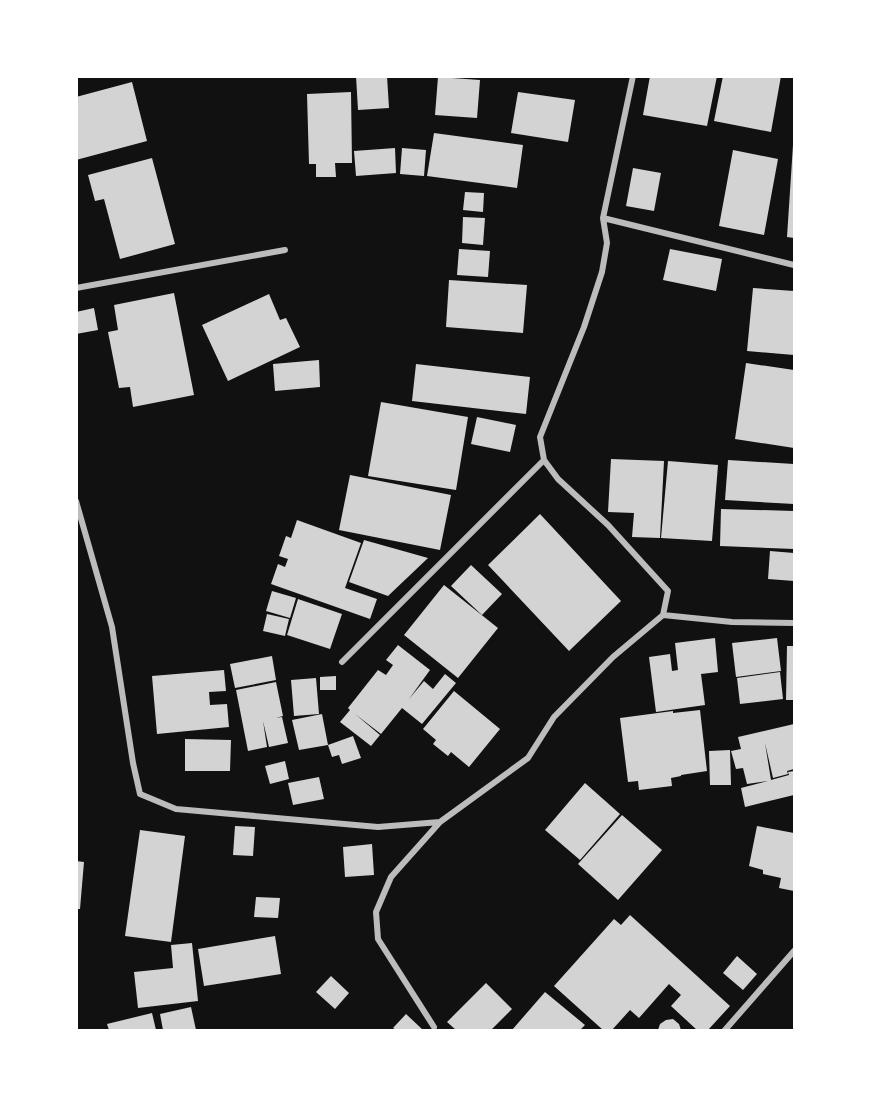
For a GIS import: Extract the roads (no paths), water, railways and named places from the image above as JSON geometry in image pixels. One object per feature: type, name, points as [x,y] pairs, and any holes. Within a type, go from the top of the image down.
[{"type":"street","points":[[434,1027],[378,939],[376,912],[391,877],[440,822],[528,758],[554,717],[613,657],[663,615],[668,591],[608,525],[558,479],[544,460],[540,437],[584,327],[602,272],[607,243],[603,218],[633,76]]},
{"type":"street","points":[[603,218],[795,265]]},
{"type":"street","points":[[76,288],[285,250]]},
{"type":"street","points":[[342,662],[544,460]]},
{"type":"street","points":[[76,501],[112,627],[140,794],[187,810],[378,827],[440,822]]},
{"type":"street","points":[[663,615],[732,622],[795,623]]},
{"type":"street","points":[[725,1030],[795,951]]}]
